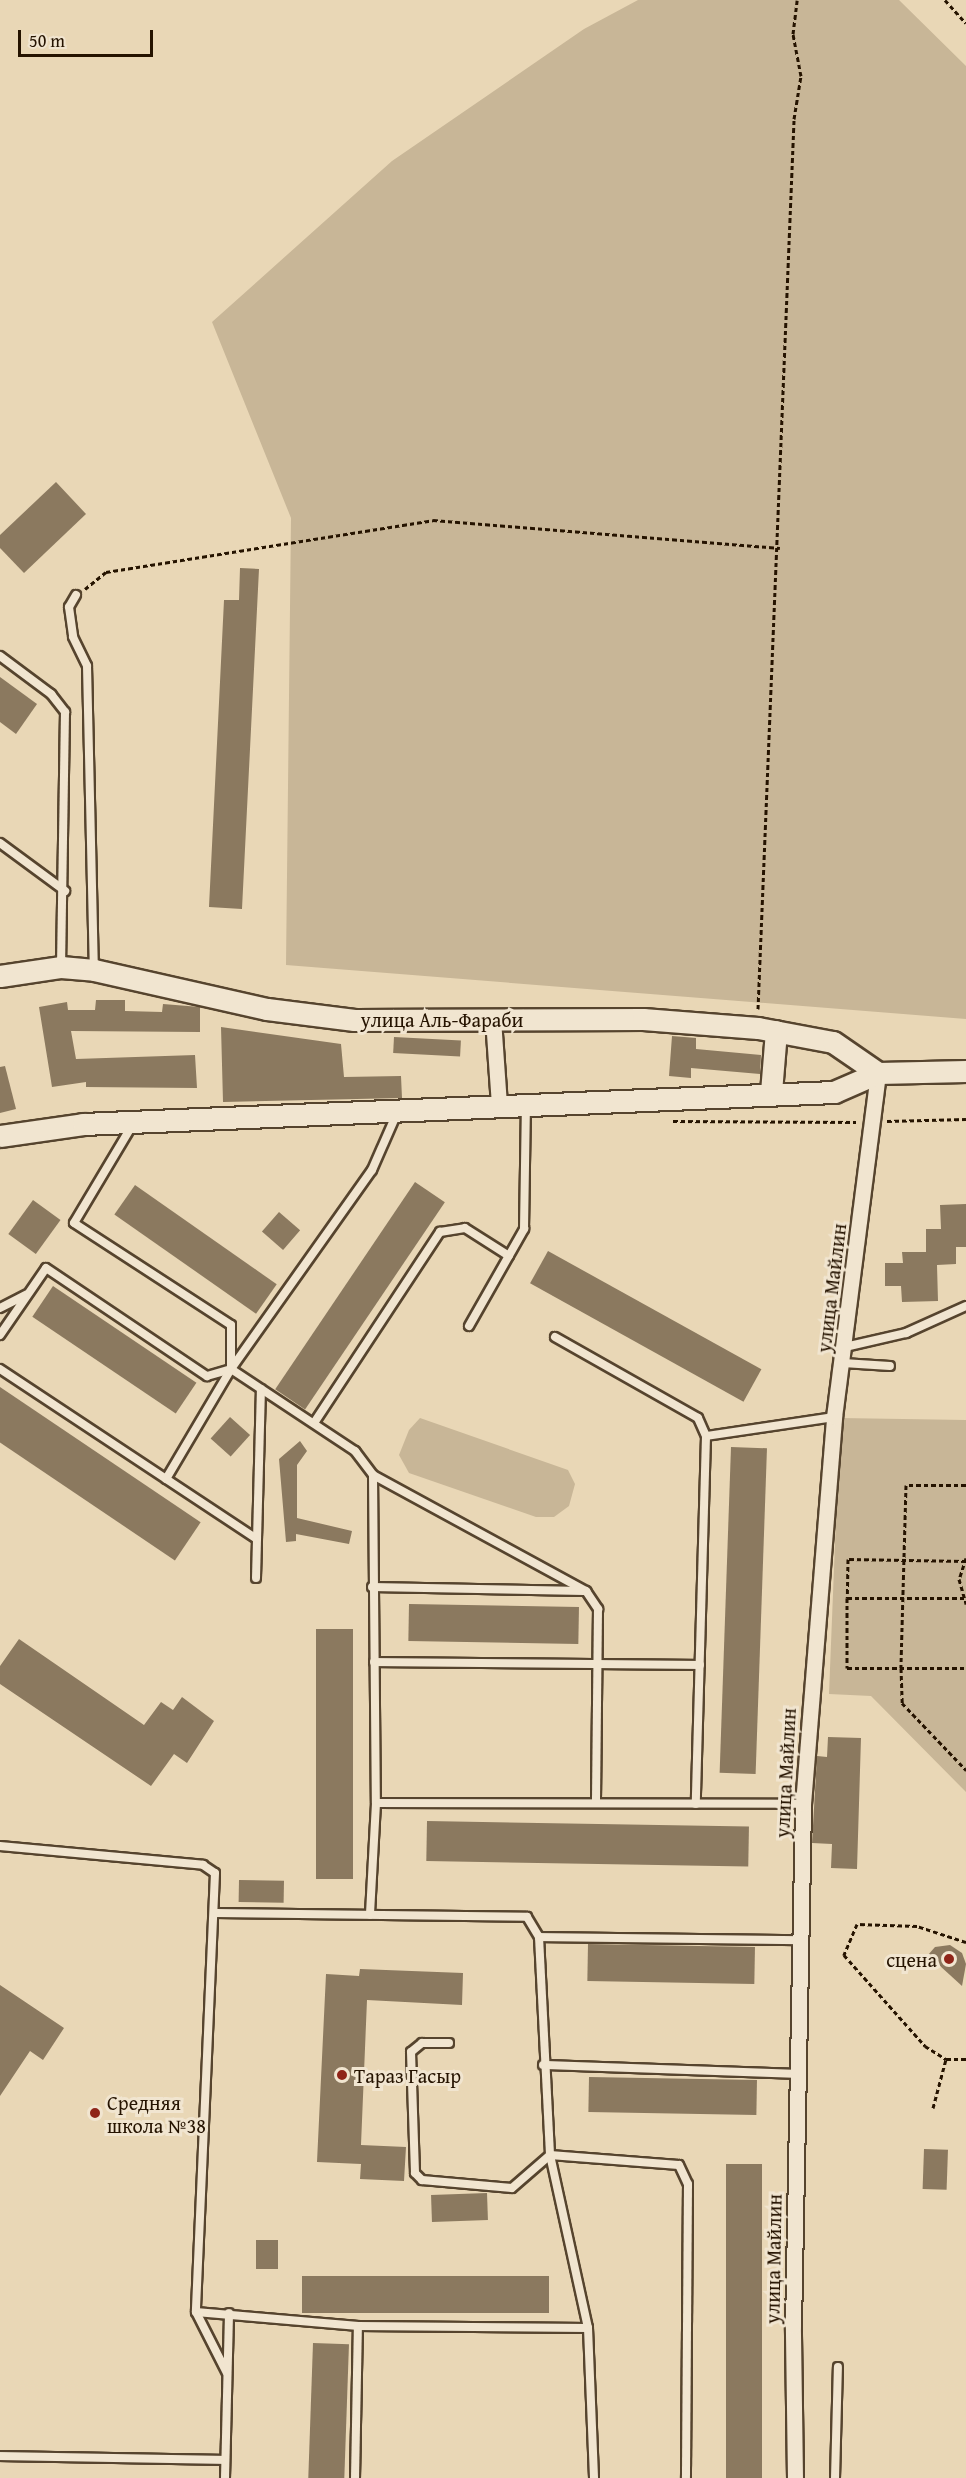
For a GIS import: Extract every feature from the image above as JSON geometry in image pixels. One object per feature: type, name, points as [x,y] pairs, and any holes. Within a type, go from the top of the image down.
[{"type":"main road","name":"улица Аль-Фараби","points":[[0,976],[61,968],[94,970],[267,1010],[354,1020],[643,1019],[767,1030],[833,1042],[878,1073]]},
{"type":"main road","points":[[767,1030],[771,1092]]},
{"type":"main road","points":[[0,1136],[83,1124],[771,1092],[834,1092],[878,1073],[966,1071]]},
{"type":"street","points":[[494,1019],[499,1106]]},
{"type":"street","name":"улица Майлин","points":[[795,2478],[796,2074],[803,1804],[834,1417],[846,1347],[878,1073]]},
{"type":"lane","points":[[76,595],[69,607],[73,637],[87,666],[94,970]]},
{"type":"lane","points":[[0,656],[51,694],[65,712],[65,891],[61,968]]},
{"type":"lane","points":[[0,843],[65,891]]},
{"type":"lane","points":[[469,1326],[524,1229],[526,1104]]},
{"type":"lane","points":[[166,1479],[231,1369],[372,1170],[398,1110]]},
{"type":"lane","points":[[134,1123],[74,1223],[231,1325],[231,1369]]},
{"type":"lane","points":[[314,1423],[440,1232],[465,1228],[509,1256]]},
{"type":"lane","points":[[0,1335],[46,1268],[207,1376],[231,1369],[356,1451],[373,1475],[586,1591],[598,1609],[596,1803]]},
{"type":"lane","points":[[0,1308],[28,1293]]},
{"type":"lane","points":[[846,1347],[906,1333],[966,1306]]},
{"type":"lane","points":[[555,1337],[698,1418],[706,1436],[696,1804]]},
{"type":"lane","points":[[843,1363],[890,1366]]},
{"type":"lane","points":[[0,1369],[257,1539]]},
{"type":"lane","points":[[256,1578],[261,1389]]},
{"type":"lane","points":[[706,1436],[834,1417]]},
{"type":"lane","points":[[370,1915],[376,1803],[372,1587],[373,1475]]},
{"type":"lane","points":[[372,1587],[586,1591]]},
{"type":"lane","points":[[374,1662],[700,1665]]},
{"type":"lane","points":[[376,1803],[803,1804]]},
{"type":"lane","points":[[0,1846],[203,1865],[215,1873],[216,1913],[196,2312],[227,2373]]},
{"type":"lane","points":[[216,1913],[527,1917],[539,1937],[543,2065],[550,2155],[588,2328],[594,2478]]},
{"type":"lane","points":[[539,1937],[799,1940]]},
{"type":"lane","points":[[449,2043],[422,2043],[411,2052],[415,2173],[422,2180],[512,2188],[550,2155],[679,2165],[688,2184],[686,2478]]},
{"type":"lane","points":[[543,2065],[796,2074]]},
{"type":"lane","points":[[196,2312],[229,2313],[358,2326],[588,2328]]},
{"type":"lane","points":[[225,2478],[229,2313]]},
{"type":"lane","points":[[356,2478],[358,2326]]},
{"type":"lane","points":[[835,2478],[838,2367]]},
{"type":"lane","points":[[0,2456],[225,2460]]},
{"type":"path","points":[[767,1030],[794,119],[801,76],[793,34],[797,0]]},
{"type":"path","points":[[945,0],[966,23]]},
{"type":"path","points":[[76,595],[106,572],[434,520],[780,548]]},
{"type":"path","points":[[673,1121],[873,1122],[966,1119]]},
{"type":"path","points":[[966,1485],[906,1485],[901,1668],[902,1703],[966,1770]]},
{"type":"path","points":[[966,1604],[959,1579],[965,1560],[848,1559],[848,1668],[966,1668]]},
{"type":"path","points":[[847,1598],[964,1598]]},
{"type":"path","points":[[966,1942],[917,1926],[857,1924],[844,1955],[925,2046],[946,2059],[966,2059]]},
{"type":"path","points":[[933,2108],[946,2059]]},
{"type":"shaded area","points":[[638,0],[899,0],[966,66],[966,1019],[286,965],[291,518],[212,322],[392,161],[584,29]]},
{"type":"shaded area","points":[[420,1418],[568,1470],[575,1484],[569,1506],[554,1517],[536,1517],[409,1473],[399,1455],[409,1430]]},
{"type":"shaded area","points":[[840,1418],[966,1420],[966,1792],[871,1696],[829,1694]]},
{"type":"building","points":[[56,482],[86,514],[24,573],[0,548],[0,535]]},
{"type":"building","points":[[240,568],[259,569],[242,909],[209,907],[224,600],[239,600]]},
{"type":"building","points":[[0,677],[37,704],[16,734],[0,722]]},
{"type":"building","points":[[96,1000],[125,1000],[125,1011],[162,1012],[163,1004],[200,1007],[200,1032],[71,1031],[76,1059],[195,1055],[197,1088],[86,1087],[86,1082],[52,1087],[39,1007],[67,1002],[68,1010],[95,1010]]},
{"type":"building","points":[[221,1027],[341,1044],[344,1077],[401,1076],[402,1098],[223,1102]]},
{"type":"building","points":[[672,1036],[696,1038],[696,1049],[761,1055],[760,1074],[691,1068],[691,1078],[669,1076]]},
{"type":"building","points":[[394,1037],[461,1041],[460,1056],[393,1053]]},
{"type":"building","points":[[5,1066],[16,1109],[0,1113],[0,1067]]},
{"type":"building","points":[[415,1182],[445,1202],[305,1409],[275,1389]]},
{"type":"building","points":[[135,1185],[277,1284],[256,1314],[114,1214]]},
{"type":"building","points":[[33,1200],[61,1220],[36,1254],[8,1234]]},
{"type":"building","points":[[966,1204],[966,1247],[956,1247],[956,1264],[937,1265],[938,1301],[902,1302],[901,1286],[885,1286],[885,1263],[903,1263],[902,1252],[926,1252],[926,1229],[941,1229],[940,1205]]},
{"type":"building","points":[[279,1212],[300,1230],[283,1250],[262,1232]]},
{"type":"building","points":[[548,1251],[761,1369],[743,1402],[530,1283]]},
{"type":"building","points":[[53,1286],[196,1383],[176,1413],[32,1317]]},
{"type":"building","points":[[0,1387],[201,1522],[175,1560],[0,1442]]},
{"type":"building","points":[[230,1417],[250,1435],[231,1457],[211,1439]]},
{"type":"building","points":[[300,1441],[307,1451],[297,1465],[297,1518],[352,1531],[349,1544],[296,1534],[296,1541],[286,1542],[279,1459]]},
{"type":"building","points":[[731,1447],[767,1448],[756,1774],[720,1773]]},
{"type":"building","points":[[409,1604],[579,1607],[578,1644],[408,1641]]},
{"type":"building","points":[[316,1629],[353,1629],[353,1879],[316,1879]]},
{"type":"building","points":[[19,1639],[144,1725],[161,1702],[173,1710],[182,1697],[214,1721],[187,1763],[174,1754],[151,1786],[0,1684],[0,1666]]},
{"type":"building","points":[[828,1737],[861,1738],[857,1869],[831,1868],[832,1844],[812,1843],[817,1756],[827,1757]]},
{"type":"building","points":[[427,1821],[749,1827],[748,1867],[426,1861]]},
{"type":"building","points":[[239,1880],[284,1881],[284,1903],[239,1902]]},
{"type":"building","points":[[588,1944],[755,1947],[754,1984],[587,1981]]},
{"type":"building","name":"сцена","points":[[950,1945],[962,1953],[966,1964],[962,1986],[928,1955],[935,1947]]},
{"type":"building","name":"Тараз Гасыр","points":[[360,1969],[463,1973],[462,2005],[367,2000],[361,2145],[406,2147],[404,2181],[360,2179],[361,2164],[317,2162],[326,1974],[359,1976]]},
{"type":"building","points":[[0,1985],[64,2028],[43,2060],[30,2051],[0,2096]]},
{"type":"building","points":[[589,2077],[757,2080],[756,2115],[588,2112]]},
{"type":"building","points":[[924,2149],[948,2150],[947,2190],[923,2189]]},
{"type":"building","points":[[726,2164],[762,2164],[762,2478],[726,2478]]},
{"type":"building","points":[[487,2193],[488,2220],[432,2222],[431,2195]]},
{"type":"building","points":[[256,2240],[278,2240],[278,2269],[256,2269]]},
{"type":"building","points":[[302,2276],[549,2276],[549,2313],[302,2313]]},
{"type":"building","points":[[313,2343],[349,2344],[344,2478],[308,2478]]},
{"type":"place","name":"сцена","points":[[949,1959]]},
{"type":"place","name":"Тараз Гасыр","points":[[342,2075]]},
{"type":"place","name":"Средняя школа №38","points":[[95,2113]]}]
